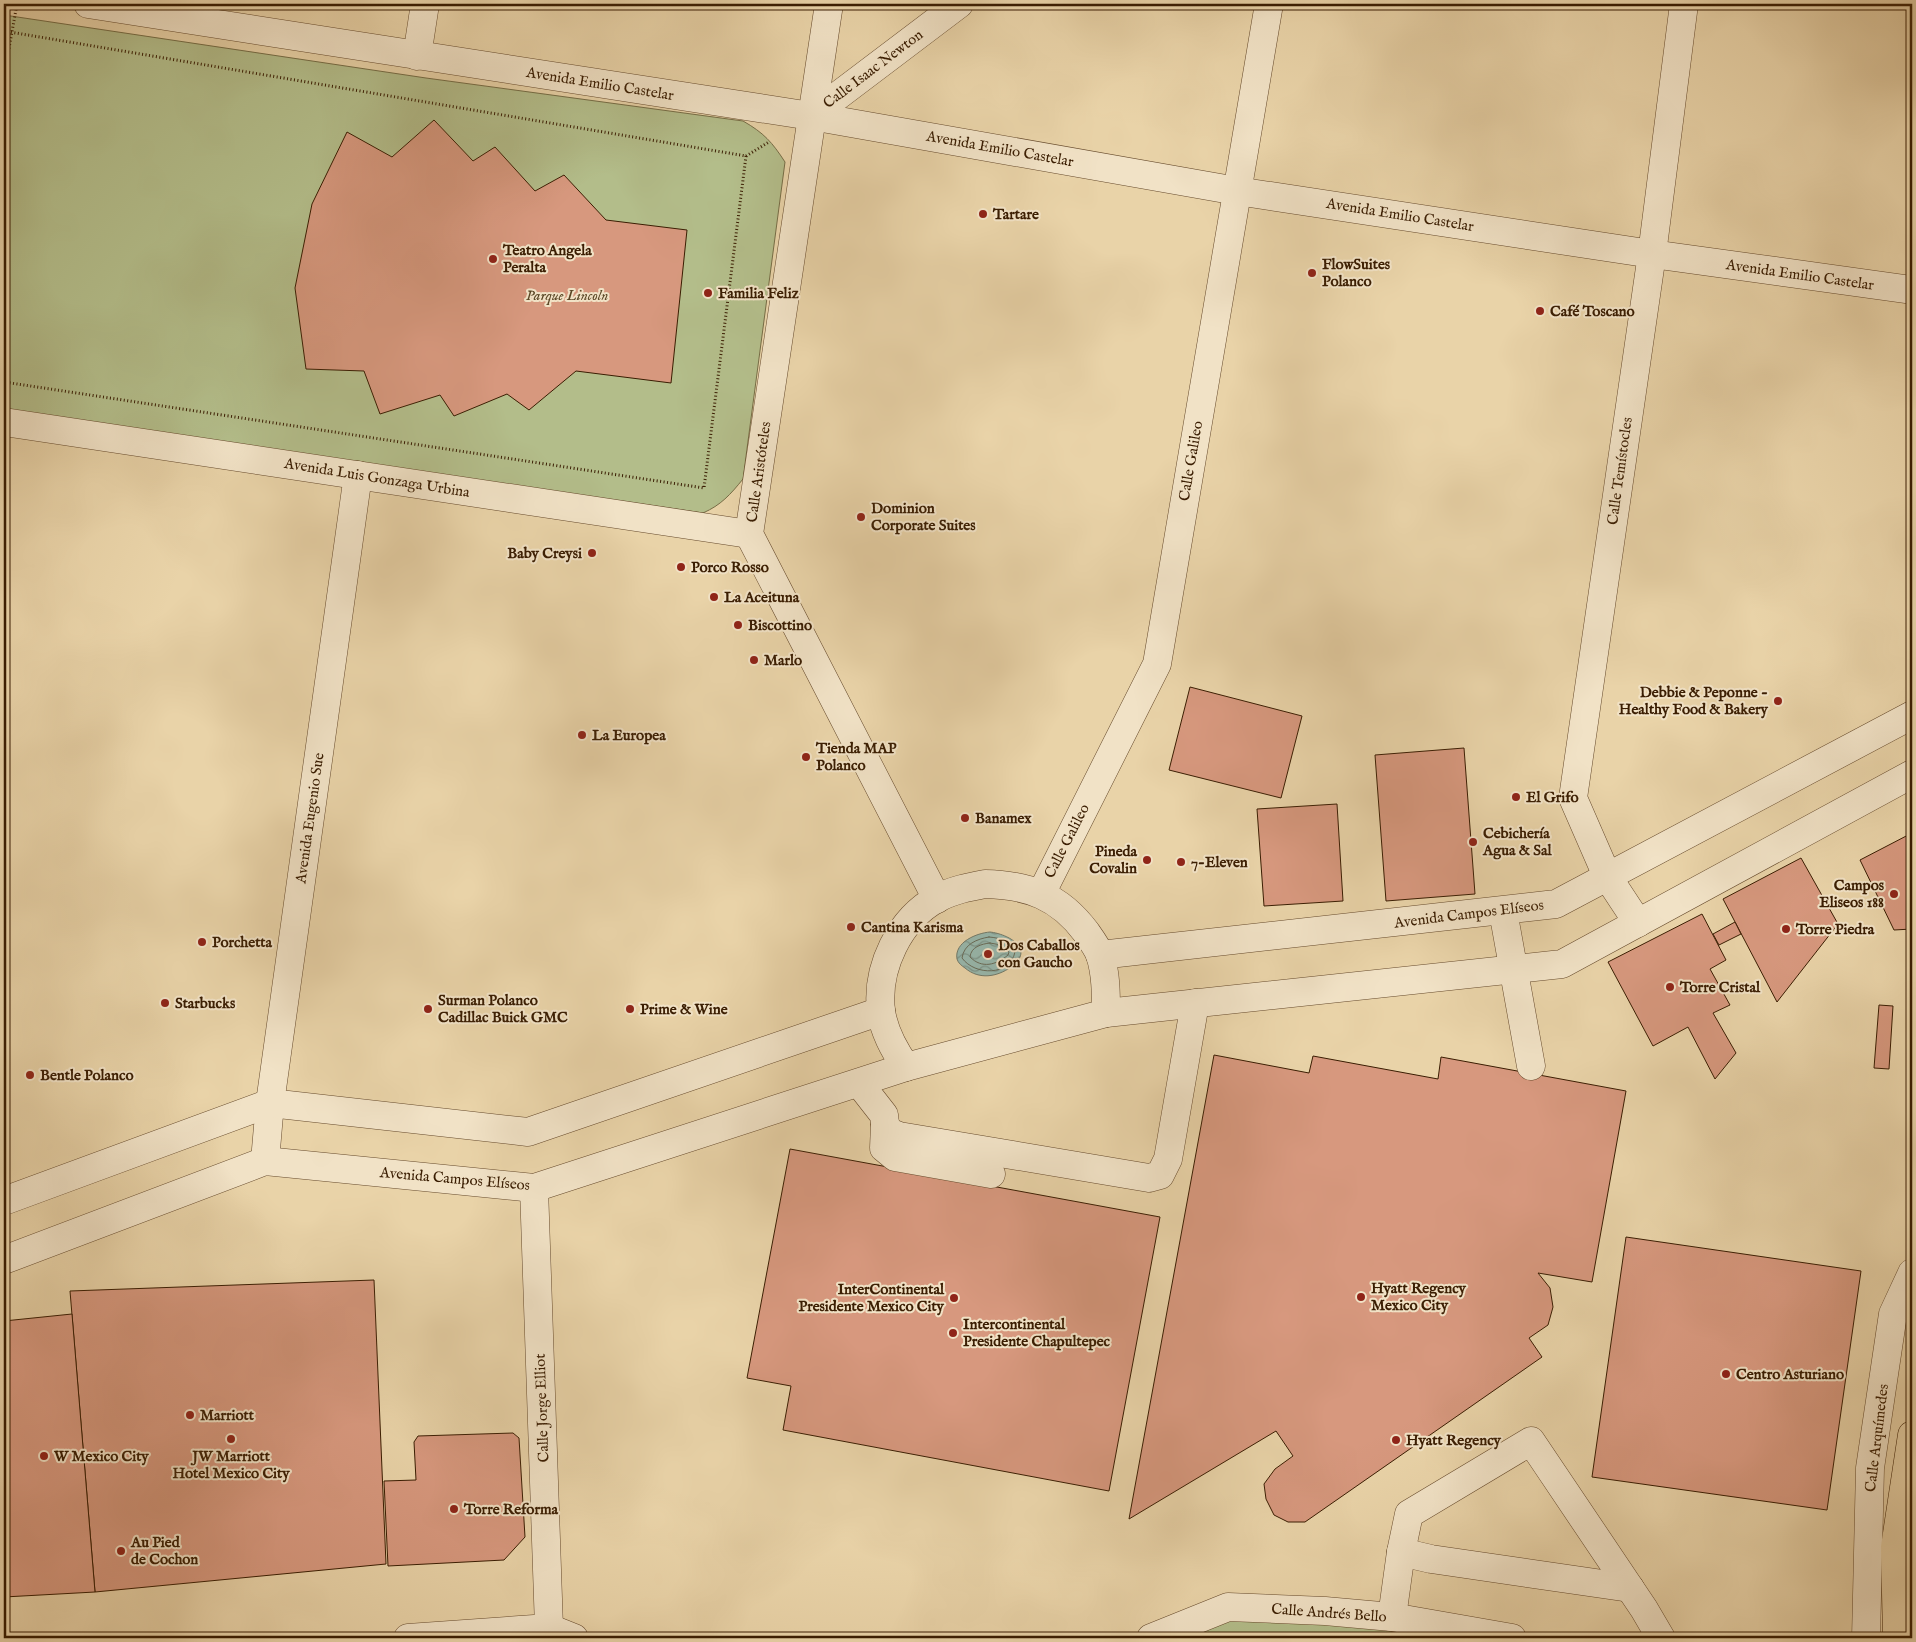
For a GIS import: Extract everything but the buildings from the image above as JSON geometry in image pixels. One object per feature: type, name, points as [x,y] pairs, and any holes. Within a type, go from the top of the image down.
[{"type":"main road","points":[[1897,1638],[1895,1547],[1912,1435]]},
{"type":"street","name":"Avenida Emilio Castelar","points":[[88,4],[811,116],[1237,191],[1652,254],[1912,290]]},
{"type":"street","points":[[417,56],[425,4]]},
{"type":"street","name":"Calle Aristóteles","points":[[829,4],[750,534],[937,899]]},
{"type":"street","name":"Calle Isaac Newton","points":[[811,116],[959,4]]},
{"type":"street","name":"Calle Galileo","points":[[1041,894],[1157,664],[1269,4]]},
{"type":"street","name":"Calle Temístocles","points":[[1638,923],[1607,876],[1573,798],[1652,254],[1684,4]]},
{"type":"street","name":"Avenida Luis Gonzaga Urbina","points":[[4,422],[750,534]]},
{"type":"street","name":"Avenida Eugenio Sue","points":[[265,1161],[270,1103],[358,475]]},
{"type":"street","name":"Avenida Campos Elíseos","points":[[1100,955],[1556,904],[1912,715]]},
{"type":"street","points":[[906,1067],[896,1053],[886,1030],[881,1011],[882,980],[888,955],[900,933],[916,914],[937,899],[960,889],[985,884],[1011,885],[1041,894],[1060,905],[1077,920],[1100,955],[1106,988],[1106,1013],[1513,971],[1562,964],[1912,774]]},
{"type":"street","points":[[1503,911],[1531,1066]]},
{"type":"street","points":[[885,1124],[889,1132],[899,1136],[1137,1177],[1150,1178],[1160,1175],[1168,1159],[1195,1003]]},
{"type":"street","points":[[4,1201],[270,1103],[528,1132],[881,1011]]},
{"type":"street","name":"Avenida Campos Elíseos","points":[[4,1260],[265,1161],[534,1188],[906,1067],[1106,1013]]},
{"type":"street","points":[[859,1083],[884,1116],[884,1148],[895,1157],[991,1174]]},
{"type":"street","name":"Calle Jorge Elliot","points":[[534,1188],[559,1635]]},
{"type":"street","name":"Calle Arquímedes","points":[[1866,1638],[1870,1468],[1893,1314],[1912,1273]]},
{"type":"street","points":[[1392,1617],[1401,1552],[1409,1514],[1531,1441],[1630,1588],[1661,1638]]},
{"type":"street","points":[[1401,1552],[1431,1559],[1630,1588]]},
{"type":"street","name":"Calle Andrés Bello","points":[[1151,1638],[1228,1607],[1392,1617],[1512,1638]]},
{"type":"street","points":[[408,1638],[559,1635]]},
{"type":"path","points":[[4,76],[17,4]]},
{"type":"path","points":[[4,31],[746,156],[704,488],[4,382]]},
{"type":"green space","name":"Parque Lincoln","points":[[4,15],[426,78],[743,121],[750,125],[767,138],[785,162],[743,479],[725,499],[703,513],[4,411]]},
{"type":"green space","points":[[1227,1610],[1478,1638],[1180,1638]]},
{"type":"water","points":[[990,932],[1011,939],[1017,944],[1021,954],[1018,960],[1011,967],[994,975],[982,976],[970,972],[957,959],[959,948],[973,936]]},
{"type":"place","name":"Tartare","points":[[983,214]]},
{"type":"place","name":"Teatro Angela Peralta","points":[[493,259]]},
{"type":"place","name":"FlowSuites Polanco","points":[[1312,273]]},
{"type":"place","name":"Familia Feliz","points":[[708,293]]},
{"type":"place","name":"Café Toscano","points":[[1540,311]]},
{"type":"place","name":"Dominion Corporate Suites","points":[[861,517]]},
{"type":"place","name":"Baby Creysi","points":[[592,553]]},
{"type":"place","name":"Porco Rosso","points":[[681,567]]},
{"type":"place","name":"La Aceituna","points":[[714,597]]},
{"type":"place","name":"Biscottino","points":[[738,625]]},
{"type":"place","name":"Marlo","points":[[754,660]]},
{"type":"place","name":"Debbie & Peponne - Healthy Food & Bakery","points":[[1778,701]]},
{"type":"place","name":"La Europea","points":[[582,735]]},
{"type":"place","name":"Tienda MAP Polanco","points":[[806,757]]},
{"type":"place","name":"El Grifo","points":[[1516,797]]},
{"type":"place","name":"Banamex","points":[[965,818]]},
{"type":"place","name":"Cebichería Agua & Sal","points":[[1473,842]]},
{"type":"place","name":"Pineda Covalin","points":[[1147,860]]},
{"type":"place","name":"7-Eleven","points":[[1181,862]]},
{"type":"place","name":"Campos Eliseos 188","points":[[1894,894]]},
{"type":"place","name":"Cantina Karisma","points":[[851,927]]},
{"type":"place","name":"Torre Piedra","points":[[1786,929]]},
{"type":"place","name":"Porchetta","points":[[202,942]]},
{"type":"place","name":"Dos Caballos con Gaucho","points":[[988,954]]},
{"type":"place","name":"Torre Cristal","points":[[1670,987]]},
{"type":"place","name":"Starbucks","points":[[165,1003]]},
{"type":"place","name":"Surman Polanco Cadillac Buick GMC","points":[[428,1009]]},
{"type":"place","name":"Prime & Wine","points":[[630,1009]]},
{"type":"place","name":"Bentle Polanco","points":[[30,1075]]},
{"type":"place","name":"Hyatt Regency Mexico City","points":[[1361,1297]]},
{"type":"place","name":"InterContinental Presidente Mexico City","points":[[954,1298]]},
{"type":"place","name":"Intercontinental Presidente Chapultepec","points":[[953,1333]]},
{"type":"place","name":"Centro Asturiano","points":[[1726,1374]]},
{"type":"place","name":"Marriott","points":[[190,1415]]},
{"type":"place","name":"JW Marriott Hotel Mexico City","points":[[231,1439]]},
{"type":"place","name":"Hyatt Regency","points":[[1396,1440]]},
{"type":"place","name":"W Mexico City","points":[[44,1456]]},
{"type":"place","name":"Torre Reforma","points":[[454,1509]]},
{"type":"place","name":"Au Pied de Cochon","points":[[121,1551]]}]
